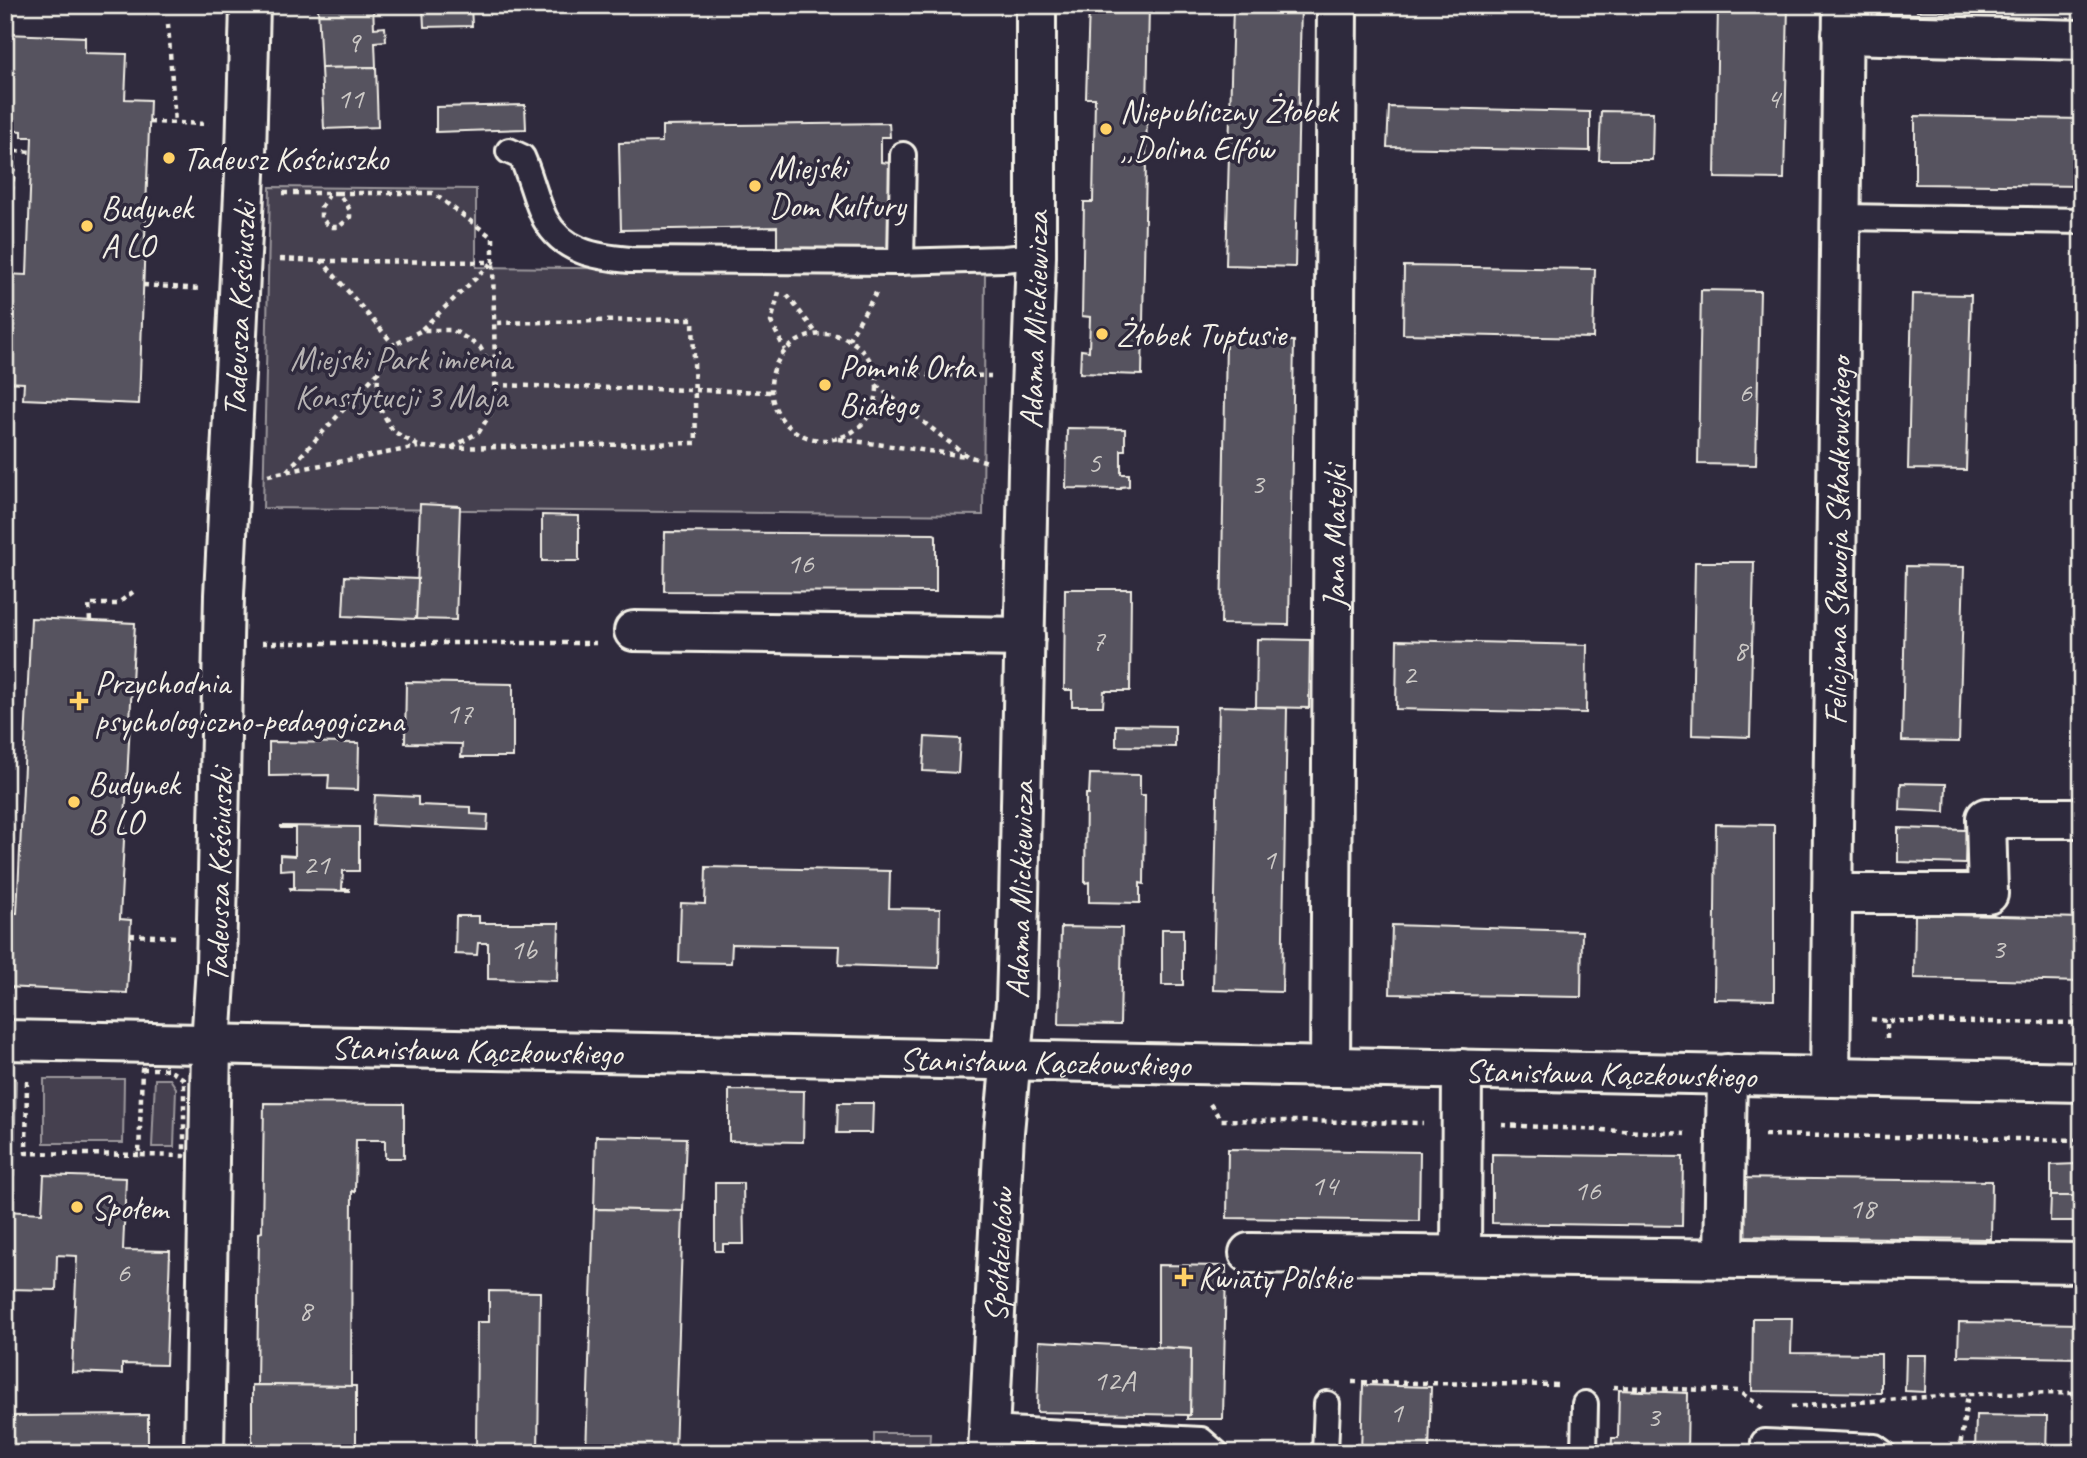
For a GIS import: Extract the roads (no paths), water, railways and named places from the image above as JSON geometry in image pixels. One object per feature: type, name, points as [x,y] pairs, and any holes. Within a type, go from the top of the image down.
[{"type":"street","name":"Tadeusza Kościuszki","points":[[204,1453],[211,1044],[216,967],[224,595],[246,154],[250,5]]},
{"type":"street","name":"Adama Mickiewicza","points":[[1012,1059],[1019,914],[1036,256],[1036,5]]},
{"type":"street","name":"Jana Matejki","points":[[1331,1067],[1338,5]]},
{"type":"street","points":[[1842,19],[2082,40]]},
{"type":"street","name":"Felicjana Sławoja Składkowskiego","points":[[1830,1077],[1842,19]]},
{"type":"street","points":[[637,631],[1025,637]]},
{"type":"street","points":[[1832,894],[1988,894],[1986,818],[2082,818]]},
{"type":"street","name":"Stanisława Kączkowskiego","points":[[5,1040],[2082,1082]]},
{"type":"street","name":"Spółdzielców","points":[[989,1441],[1003,1132],[1012,1059]]},
{"type":"street","points":[[1461,1255],[1462,1069]]},
{"type":"street","points":[[1724,1258],[1727,1074]]},
{"type":"street","points":[[1250,1253],[2082,1263]]},
{"type":"lane","points":[[509,150],[522,157],[546,220],[565,243],[579,252],[630,260],[898,262],[1004,260],[1036,256]]},
{"type":"lane","points":[[898,262],[903,155]]},
{"type":"lane","points":[[1840,217],[2082,221]]},
{"type":"lane","points":[[1584,1453],[1586,1395]]},
{"type":"lane","points":[[1325,1453],[1327,1404]]},
{"type":"lane","points":[[989,1441],[1201,1440],[1216,1453]]},
{"type":"lane","points":[[1764,1443],[1875,1447],[1883,1453]]},
{"type":"place","name":"Niepubliczny Żłobek ,,Dolina Elfów","points":[[1106,129]]},
{"type":"place","name":"Tadeusz Kościuszko","points":[[169,158]]},
{"type":"place","name":"Miejski Dom Kultury","points":[[755,186]]},
{"type":"place","name":"Budynek A LO","points":[[87,226]]},
{"type":"place","name":"Żłobek Tuptusie","points":[[1102,334]]},
{"type":"place","name":"Pomnik Orła Białego","points":[[825,385]]},
{"type":"place","name":"Przychodnia psychologiczno-pedagogiczna","points":[[79,701]]},
{"type":"place","name":"Budynek B LO","points":[[74,802]]},
{"type":"place","name":"Społem","points":[[77,1207]]},
{"type":"place","name":"Kwiaty Polskie","points":[[1184,1277]]},
{"type":"park label","name":"Miejski Park imienia Konstytucji 3 Maja","points":[[401,377]]}]
